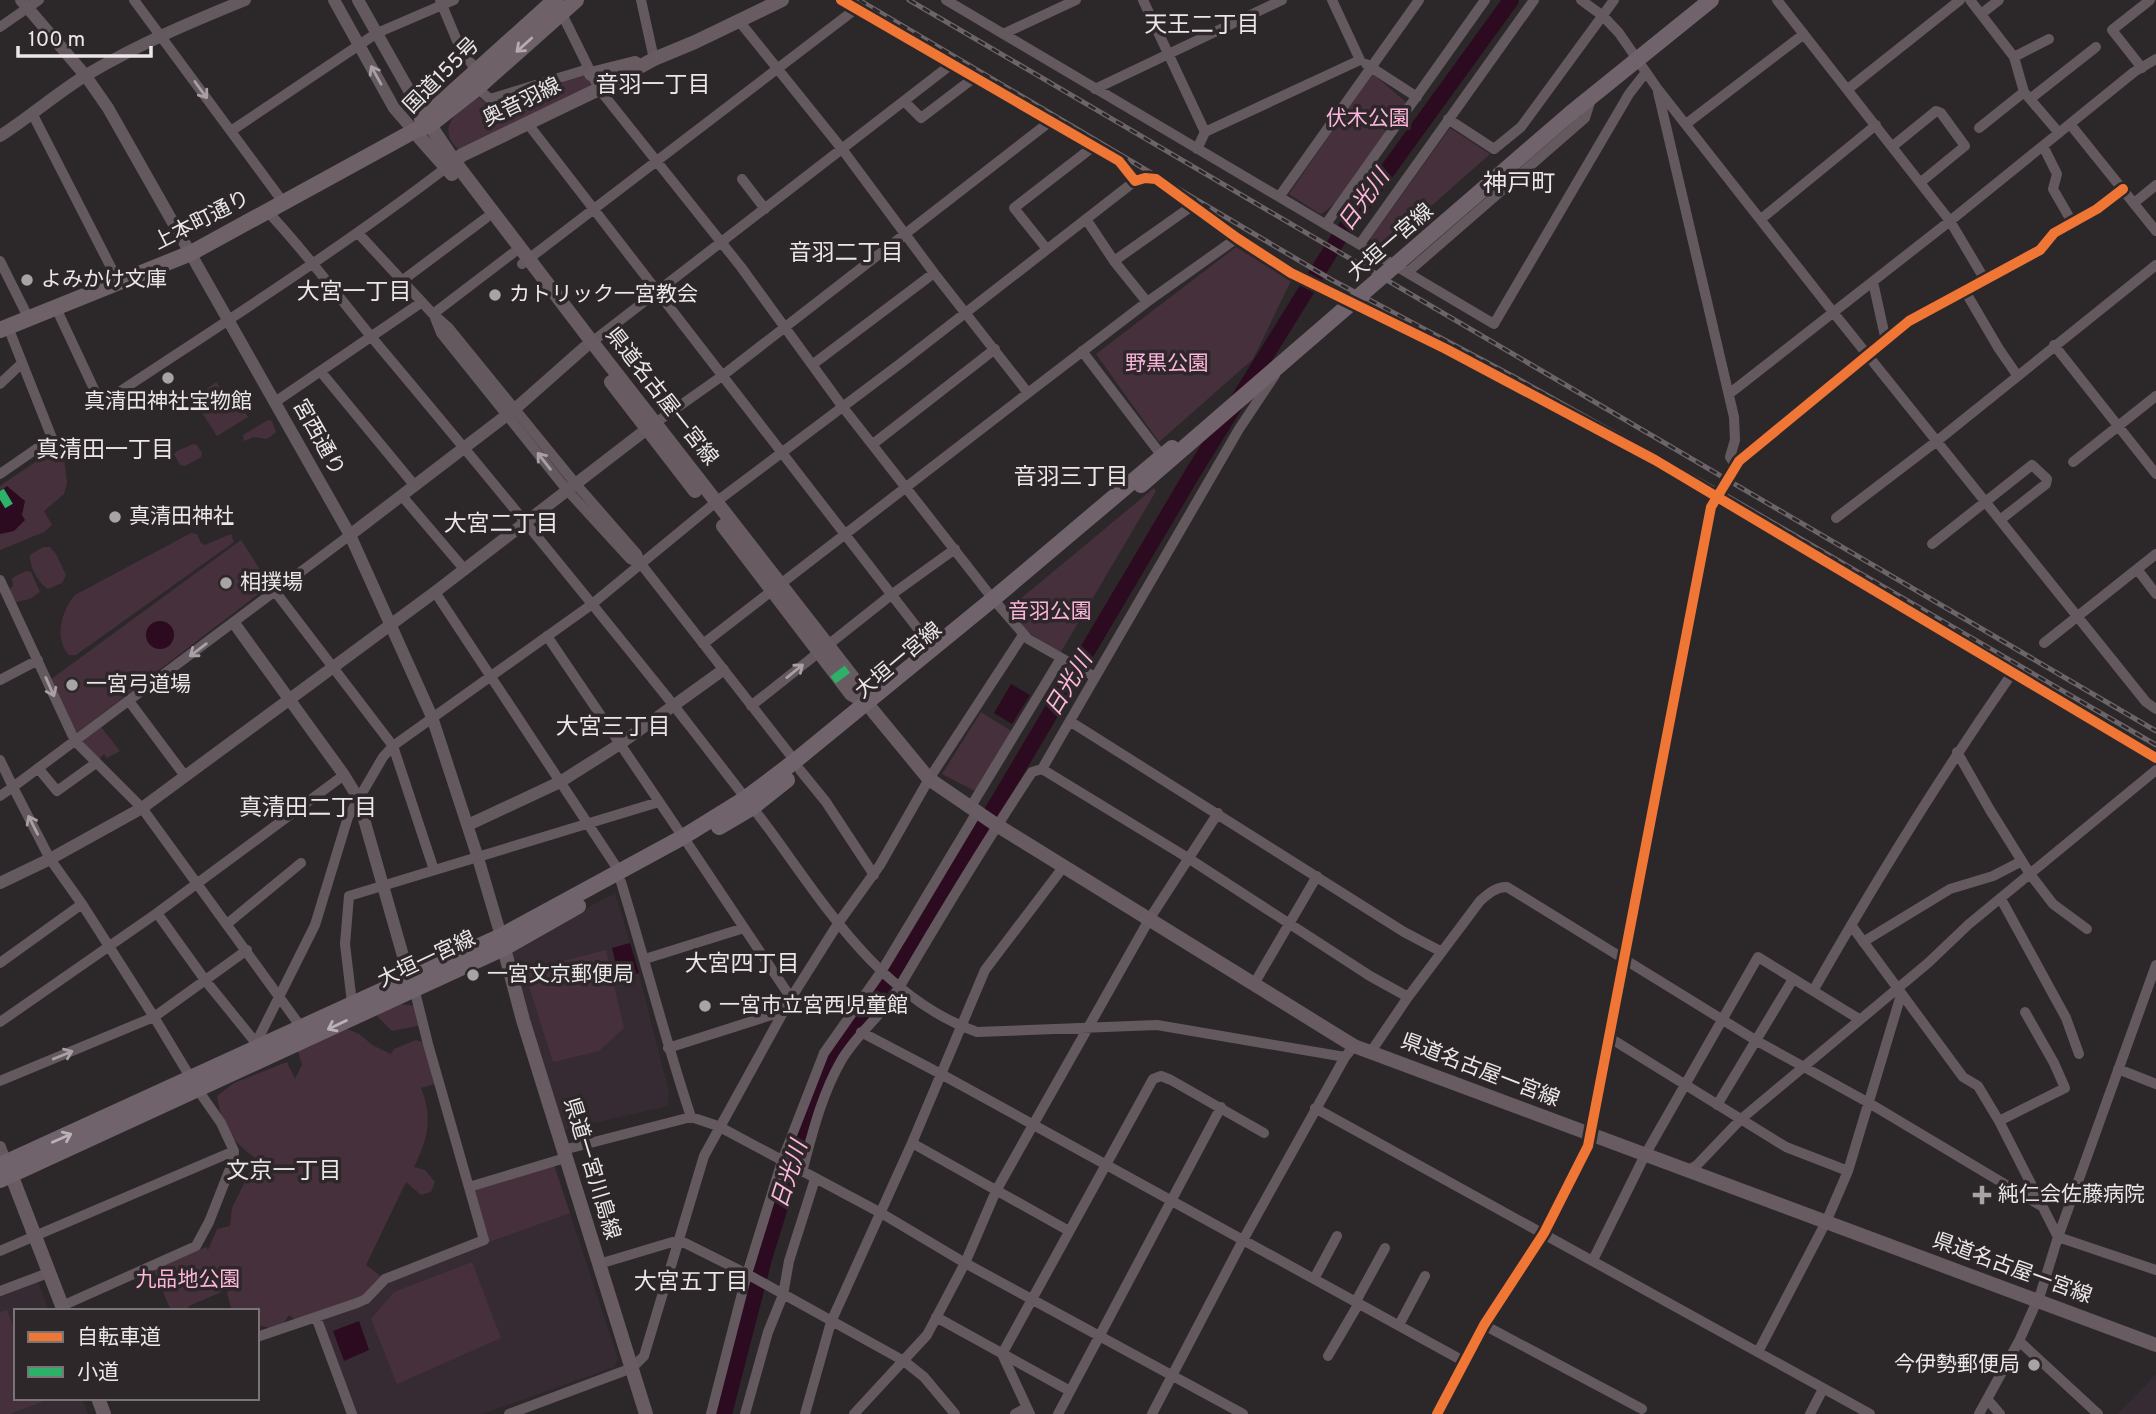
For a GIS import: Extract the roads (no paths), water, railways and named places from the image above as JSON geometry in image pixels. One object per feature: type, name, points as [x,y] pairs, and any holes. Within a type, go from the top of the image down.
[{"type":"highway","name":"国道155号","points":[[423,124],[476,70],[558,6],[576,0]]},
{"type":"highway","name":"国道155号","points":[[423,124],[477,88],[558,6]]},
{"type":"highway","name":"上本町通り","points":[[4,329],[191,253],[423,124]]},
{"type":"main road","name":"奥音羽線","points":[[451,164],[462,155],[654,59],[782,0]]},
{"type":"main road","name":"大垣一宮線","points":[[869,707],[932,647],[995,602],[1698,0]]},
{"type":"main road","name":"大垣一宮線","points":[[4,1171],[502,942],[749,803],[1141,485],[1568,110],[1593,94],[1635,54],[1711,0]]},
{"type":"main road","name":"奥音羽線","points":[[590,71],[654,59]]},
{"type":"main road","name":"県道名古屋一宮線","points":[[423,124],[521,259],[776,586],[822,648],[851,694],[869,707],[929,779],[975,811],[1254,984],[1350,1051],[1370,1052],[2156,1345]]},
{"type":"main road","name":"県道名古屋一宮線","points":[[451,164],[486,218],[521,259]]},
{"type":"main road","name":"県道一宮川島線","points":[[502,942],[564,1154],[646,1414]]},
{"type":"main road","name":"大垣一宮線","points":[[195,1085],[256,1046],[352,1003],[412,983]]},
{"type":"main road","points":[[4,1171],[35,1237],[63,1309]]},
{"type":"street","points":[[0,27],[24,4],[39,0]]},
{"type":"street","points":[[134,0],[283,202]]},
{"type":"street","points":[[0,136],[33,115],[85,75],[160,35],[245,0]]},
{"type":"street","points":[[334,0],[394,108],[423,124]]},
{"type":"street","points":[[358,0],[423,124]]},
{"type":"street","points":[[231,131],[377,33],[441,2],[454,0]]},
{"type":"street","points":[[641,0],[654,59]]},
{"type":"street","points":[[841,0],[1119,160],[1135,181]]},
{"type":"street","points":[[946,0],[1494,324],[1629,94],[1646,72]]},
{"type":"street","points":[[1003,34],[1076,0]]},
{"type":"street","points":[[1143,0],[1205,132]]},
{"type":"street","points":[[1095,89],[1282,0]]},
{"type":"street","points":[[1332,0],[1360,61],[1417,97]]},
{"type":"street","points":[[1279,197],[1419,0]]},
{"type":"street","points":[[1328,225],[1485,0]]},
{"type":"street","points":[[1358,243],[1534,0]]},
{"type":"street","points":[[1581,0],[1603,16],[1635,54],[1657,88],[1833,312],[2146,702],[2156,709]]},
{"type":"street","points":[[1448,119],[1494,149],[1521,127],[1614,0]]},
{"type":"street","points":[[1777,0],[1950,220],[1985,280]]},
{"type":"street","points":[[1848,89],[1960,0]]},
{"type":"street","points":[[1970,0],[2014,57],[2027,96],[2059,134]]},
{"type":"street","points":[[1981,14],[1999,0]]},
{"type":"street","points":[[2143,68],[2112,30],[2150,0]]},
{"type":"street","points":[[441,2],[460,48],[476,70]]},
{"type":"street","name":"宮西通り","points":[[24,4],[85,75],[108,108],[350,535],[432,717],[468,825],[502,942]]},
{"type":"street","points":[[558,6],[598,89],[721,243],[842,405],[995,602],[1023,635],[1095,677]]},
{"type":"street","points":[[433,314],[521,259],[594,208],[853,11],[853,7]]},
{"type":"street","points":[[739,21],[842,149],[1028,393]]},
{"type":"street","points":[[1686,124],[1804,34]]},
{"type":"street","points":[[2014,57],[2049,39]]},
{"type":"street","points":[[1979,128],[2096,47]]},
{"type":"street","points":[[1729,394],[2134,72],[2156,59]]},
{"type":"street","points":[[1197,149],[1205,132],[1360,61]]},
{"type":"street","points":[[0,796],[402,496],[511,411],[588,345],[953,63]]},
{"type":"street","points":[[477,88],[490,99],[590,71]]},
{"type":"street","points":[[904,101],[921,118],[975,77]]},
{"type":"street","points":[[1657,88],[1729,394],[1735,430],[1730,457],[1735,467]]},
{"type":"street","points":[[1408,272],[1585,118],[1593,94]]},
{"type":"street","points":[[1893,146],[1936,111],[1941,113],[1965,146],[1921,182]]},
{"type":"street","points":[[33,115],[119,283]]},
{"type":"street","points":[[0,883],[50,859],[142,808],[525,525],[571,487],[722,376],[1052,120]]},
{"type":"street","points":[[528,124],[932,647]]},
{"type":"street","points":[[2070,124],[2156,231]]},
{"type":"street","points":[[1761,219],[1876,125]]},
{"type":"street","points":[[1046,248],[1014,208],[1094,146]]},
{"type":"street","points":[[2043,146],[2057,174],[2053,189],[2072,222]]},
{"type":"street","points":[[57,308],[101,404],[358,233],[451,164]]},
{"type":"street","points":[[157,914],[256,1046],[316,925],[348,817],[393,746],[591,605],[782,451],[901,363],[1135,181],[1145,178],[1156,179],[1237,238],[1291,273],[1557,406],[1717,497],[2156,758]]},
{"type":"street","points":[[742,179],[765,209]]},
{"type":"street","points":[[2134,203],[2156,185]]},
{"type":"street","points":[[1437,1414],[1484,1325],[1544,1233],[1588,1146],[1588,1134],[1610,1038],[1711,507],[1739,461],[1921,313],[2040,250],[2054,233],[2097,209],[2123,189]]},
{"type":"street","points":[[1114,261],[1192,206]]},
{"type":"street","points":[[267,211],[314,263],[370,336],[464,447],[674,706],[852,941],[898,988],[977,1032],[1157,1026],[1350,1051],[1315,1108],[1152,1414]]},
{"type":"street","points":[[403,280],[486,218]]},
{"type":"street","points":[[1086,219],[1114,261],[1147,302]]},
{"type":"street","points":[[358,233],[433,314],[441,332],[511,411],[630,559],[640,564],[826,802],[874,875]]},
{"type":"street","points":[[703,644],[1082,351],[1237,238]]},
{"type":"street","points":[[0,261],[29,319]]},
{"type":"street","points":[[1836,518],[1937,441],[2156,265]]},
{"type":"street","points":[[812,365],[934,273]]},
{"type":"street","points":[[1873,282],[1886,341]]},
{"type":"street","points":[[1965,291],[2017,375]]},
{"type":"street","points":[[801,1172],[818,1112],[841,1062],[861,1032],[898,988],[996,824],[1032,772],[1042,768],[1071,722],[1227,451],[1285,356],[1348,300]]},
{"type":"street","points":[[275,402],[422,302]]},
{"type":"street","points":[[0,474],[52,438],[4,329]]},
{"type":"street","points":[[2054,345],[2156,474]]},
{"type":"street","points":[[873,444],[995,349]]},
{"type":"street","points":[[1082,351],[1167,452]]},
{"type":"street","points":[[0,384],[21,364]]},
{"type":"street","points":[[321,372],[415,486]]},
{"type":"street","points":[[2073,461],[2156,396]]},
{"type":"street","points":[[1931,544],[2032,465],[2047,479],[2046,484],[2000,520]]},
{"type":"street","points":[[402,496],[465,570]]},
{"type":"street","points":[[751,706],[822,648],[955,549]]},
{"type":"street","points":[[2044,643],[2156,554]]},
{"type":"street","points":[[2137,569],[2156,594]]},
{"type":"street","points":[[0,581],[75,741],[142,808],[301,1027]]},
{"type":"street","points":[[274,590],[393,746],[434,870]]},
{"type":"street","points":[[435,592],[620,876],[668,1048],[691,1117]]},
{"type":"street","points":[[234,623],[358,798],[484,1240],[385,1279],[366,1298],[259,1336]]},
{"type":"street","points":[[509,1414],[632,1368],[644,1356],[704,1156],[718,1126],[791,998],[839,922],[874,875],[929,779],[1023,635]]},
{"type":"street","points":[[547,636],[791,998]]},
{"type":"street","points":[[711,1414],[783,1162],[824,1054],[883,974],[1062,659]]},
{"type":"street","points":[[0,680],[38,660]]},
{"type":"street","points":[[468,825],[560,782],[620,744],[723,670]]},
{"type":"street","points":[[1813,991],[1850,925],[1957,752],[2013,672]]},
{"type":"street","points":[[129,701],[185,776]]},
{"type":"street","points":[[1071,722],[1404,932],[1442,952]]},
{"type":"street","points":[[1957,752],[2022,861],[2053,904],[2087,929]]},
{"type":"street","points":[[0,761],[50,859],[110,947],[221,1123],[234,1151],[223,1187],[196,1246],[63,1309]]},
{"type":"street","points":[[38,768],[57,791],[96,762]]},
{"type":"street","points":[[1042,768],[1370,976],[1408,997]]},
{"type":"street","points":[[1688,1170],[1697,1165],[1740,1120],[1859,1018],[1898,992],[2001,898],[2156,770]]},
{"type":"street","points":[[0,1022],[157,914],[344,775]]},
{"type":"street","points":[[352,1003],[345,944],[349,895],[659,802]]},
{"type":"street","points":[[854,1414],[927,1335],[965,1263],[996,1191],[1032,1125],[1150,918],[1218,813]]},
{"type":"street","points":[[1863,942],[1950,889],[1993,876],[2022,861]]},
{"type":"street","points":[[227,924],[300,863]]},
{"type":"street","points":[[805,1414],[831,1322],[912,1143],[985,970],[1064,866]]},
{"type":"street","points":[[1254,984],[1317,876]]},
{"type":"street","points":[[1370,1052],[1480,901],[1489,892],[1507,887],[1757,1041],[2043,1207]]},
{"type":"street","points":[[2001,898],[2066,1018],[2079,1054]]},
{"type":"street","points":[[0,962],[82,904]]},
{"type":"street","points":[[1850,925],[1963,1077],[1978,1086],[1999,1121],[2058,1237],[2156,1270]]},
{"type":"street","points":[[645,959],[744,928]]},
{"type":"street","points":[[0,1081],[154,1017],[247,950]]},
{"type":"street","points":[[1593,1260],[1645,1155],[1758,957],[1859,1018]]},
{"type":"street","points":[[1979,1414],[2038,1300],[2156,965]]},
{"type":"street","points":[[1717,1105],[1793,979]]},
{"type":"street","points":[[1758,1352],[1826,1222],[1848,1171],[1898,992]]},
{"type":"street","points":[[668,1048],[784,1011]]},
{"type":"street","points":[[1999,1121],[2065,1088],[2025,1012]]},
{"type":"street","points":[[861,1032],[1465,1362]]},
{"type":"street","points":[[1610,1038],[1786,1147],[1848,1171]]},
{"type":"street","points":[[2118,1069],[2156,1084]]},
{"type":"street","points":[[1002,1354],[1153,1079],[1161,1076],[1171,1080],[1264,1133]]},
{"type":"street","points":[[1058,1414],[1222,1107]]},
{"type":"street","points":[[1315,1108],[1870,1414]]},
{"type":"street","points":[[468,1187],[564,1154],[691,1117],[718,1126],[881,1213],[965,1263],[1244,1414]]},
{"type":"street","points":[[912,1143],[1069,1231]]},
{"type":"street","points":[[0,1147],[4,1171]]},
{"type":"street","points":[[0,1251],[234,1151]]},
{"type":"street","points":[[745,1414],[768,1332],[783,1295],[789,1261],[815,1179]]},
{"type":"street","points":[[1314,1279],[1337,1236]]},
{"type":"street","points":[[599,1264],[679,1240],[749,1274],[904,1361],[924,1377],[955,1414]]},
{"type":"street","points":[[1328,1356],[1385,1248]]},
{"type":"street","points":[[0,1291],[48,1273]]},
{"type":"street","points":[[1399,1325],[1425,1276]]},
{"type":"street","points":[[316,1317],[352,1414]]},
{"type":"street","points":[[936,1317],[1070,1391]]},
{"type":"street","points":[[1484,1325],[1642,1409]]},
{"type":"street","points":[[2019,1340],[2098,1414]]},
{"type":"street","points":[[1002,1354],[1028,1411],[1015,1414]]},
{"type":"street","points":[[1810,1414],[1824,1389]]},
{"type":"street","points":[[1987,1399],[2000,1414]]},
{"type":"waterway","name":"日光川","points":[[724,1414],[764,1259],[826,1067],[913,945],[1194,471],[1340,236],[1511,0]]},
{"type":"railway","points":[[859,0],[1332,280],[1518,379],[1720,492],[2156,745]]},
{"type":"railway","points":[[909,0],[2156,731]]},
{"type":"place","name":"よみかけ文庫","points":[[27,280]]},
{"type":"place","name":"カトリック一宮教会","points":[[495,295]]},
{"type":"place","name":"真清田神社宝物館","points":[[168,378]]},
{"type":"place","name":"真清田神社","points":[[115,517]]},
{"type":"place","name":"相撲場","points":[[226,583]]},
{"type":"place","name":"一宮弓道場","points":[[72,685]]},
{"type":"place","name":"一宮文京郵便局","points":[[473,975]]},
{"type":"place","name":"一宮市立宮西児童館","points":[[705,1006]]},
{"type":"place","name":"純仁会佐藤病院","points":[[1982,1195]]},
{"type":"place","name":"今伊勢郵便局","points":[[2034,1365]]},
{"type":"district","name":"天王二丁目","points":[[1202,26]]},
{"type":"district","name":"音羽一丁目","points":[[653,86]]},
{"type":"district","name":"神戸町","points":[[1519,185]]},
{"type":"district","name":"音羽二丁目","points":[[846,254]]},
{"type":"district","name":"大宮一丁目","points":[[354,293]]},
{"type":"district","name":"真清田一丁目","points":[[105,451]]},
{"type":"district","name":"音羽三丁目","points":[[1071,478]]},
{"type":"district","name":"大宮二丁目","points":[[501,525]]},
{"type":"district","name":"大宮三丁目","points":[[613,728]]},
{"type":"district","name":"真清田二丁目","points":[[308,809]]},
{"type":"district","name":"大宮四丁目","points":[[742,965]]},
{"type":"district","name":"文京一丁目","points":[[284,1172]]},
{"type":"district","name":"大宮五丁目","points":[[691,1283]]},
{"type":"park label","name":"伏木公園","points":[[1368,119]]},
{"type":"park label","name":"野黒公園","points":[[1167,364]]},
{"type":"park label","name":"音羽公園","points":[[1050,612]]},
{"type":"park label","name":"九品地公園","points":[[188,1280]]}]
